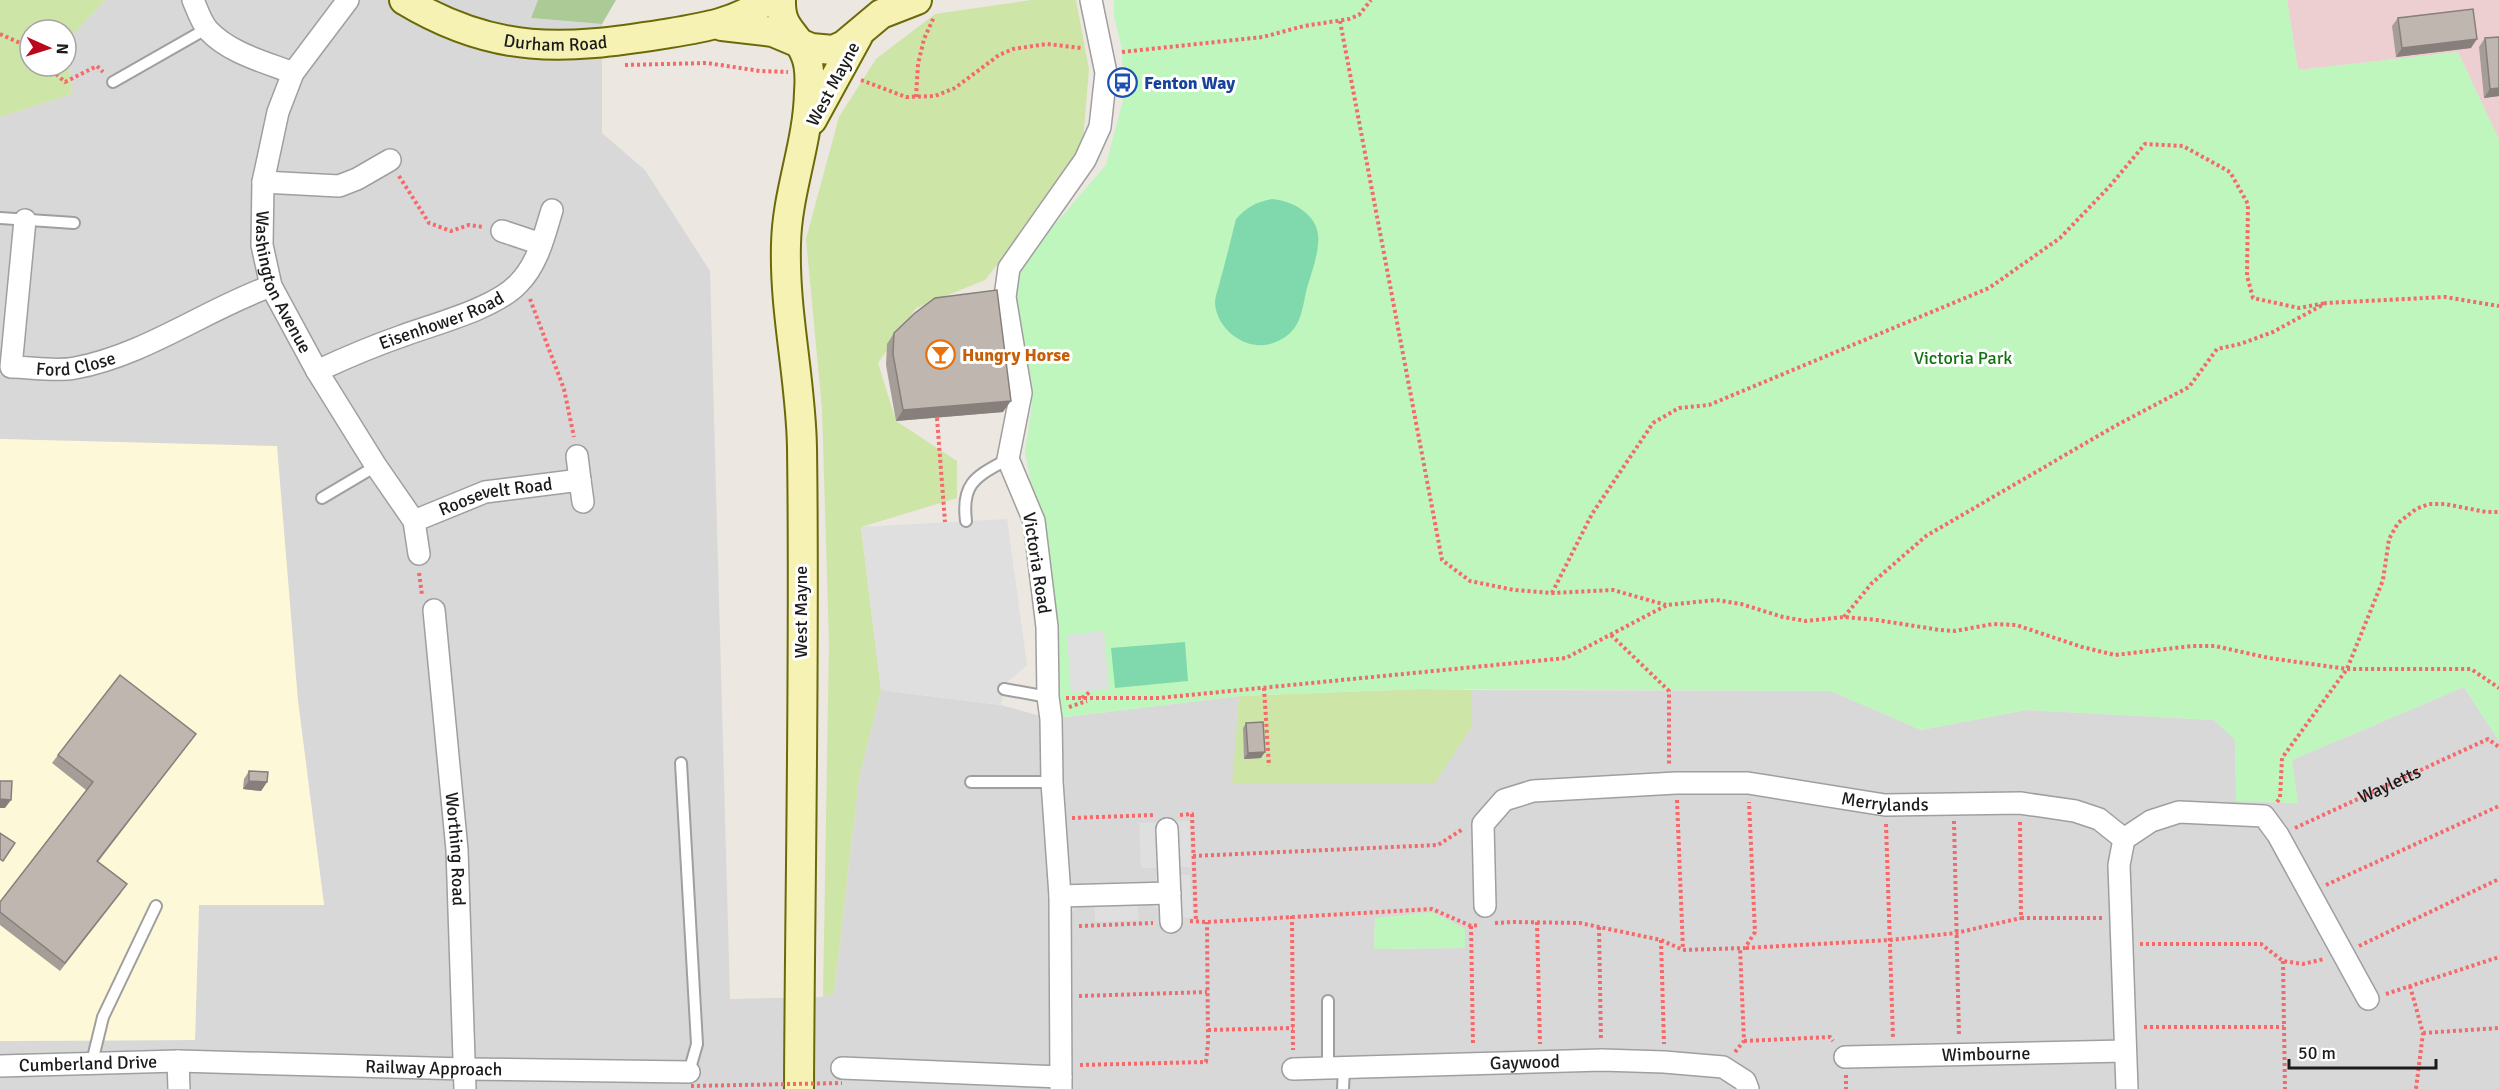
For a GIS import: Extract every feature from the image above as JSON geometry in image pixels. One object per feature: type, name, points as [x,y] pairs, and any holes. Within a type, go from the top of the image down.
[{"type":"main road","name":"Durham Road","points":[[404,0],[432,17],[477,35],[544,46],[606,43],[714,26],[754,28],[799,41]]},
{"type":"main road","name":"Durham Road","points":[[714,26],[748,13],[767,0]]},
{"type":"main road","name":"West Mayne","points":[[781,0],[782,16],[805,53],[809,73],[808,113],[788,208],[786,278],[802,446],[799,1089]]},
{"type":"main road","name":"West Mayne","points":[[804,138],[826,92],[867,19],[870,0]]},
{"type":"main road","points":[[861,30],[881,14],[926,7]]},
{"type":"main road","name":"West Mayne","points":[[799,41],[812,48],[833,50],[844,45],[861,30]]},
{"type":"street","points":[[193,0],[206,29],[222,42],[293,73]]},
{"type":"street","name":"Washington Avenue","points":[[348,0],[293,73],[278,112],[263,182],[262,246],[271,286],[317,371],[414,522],[418,554]]},
{"type":"street","points":[[1008,459],[1021,393],[1005,297],[1009,268],[1085,160],[1100,127],[1106,73],[1091,0]]},
{"type":"street","points":[[263,182],[339,186],[357,179],[390,160]]},
{"type":"street","name":"Eisenhower Road","points":[[317,371],[368,348],[489,304],[517,285],[532,265],[552,210]]},
{"type":"street","name":"Ford Close","points":[[25,220],[11,367],[72,369],[112,360],[237,299],[271,286]]},
{"type":"street","points":[[502,231],[541,244]]},
{"type":"street","name":"Roosevelt Road","points":[[577,456],[584,502]]},
{"type":"street","name":"Victoria Road","points":[[1008,459],[1034,521],[1047,627],[1052,782],[1060,896],[1062,1077]]},
{"type":"street","name":"Roosevelt Road","points":[[414,522],[485,492],[580,480]]},
{"type":"street","name":"Worthing Road","points":[[434,610],[457,850],[464,1079]]},
{"type":"street","name":"Merrylands","points":[[1483,824],[1503,800],[1533,791],[1673,784],[1749,783],[1885,805],[1953,806],[2020,803],[2075,811],[2099,819],[2124,839]]},
{"type":"street","points":[[2127,1089],[2119,865],[2124,839],[2151,821],[2180,812],[2264,816],[2278,835],[2368,999]]},
{"type":"street","points":[[1165,820],[1171,922]]},
{"type":"street","points":[[1483,824],[1486,918]]},
{"type":"street","points":[[1060,896],[1170,893]]},
{"type":"street","name":"Wimbourne","points":[[1845,1057],[2126,1051]]},
{"type":"street","name":"Gaywood","points":[[1293,1069],[1338,1075],[1473,1064],[1602,1060],[1723,1067]]},
{"type":"street","points":[[178,1061],[178,1089]]},
{"type":"street","name":"Railway Approach","points":[[178,1061],[464,1079],[690,1079]]},
{"type":"street","name":"Cumberland Drive","points":[[0,1066],[178,1061]]},
{"type":"street","points":[[1723,1067],[1745,1081],[1748,1089]]},
{"type":"street","points":[[842,1076],[1012,1081],[1062,1077]]},
{"type":"lane","points":[[113,81],[206,29]]},
{"type":"lane","points":[[0,218],[74,223]]},
{"type":"lane","points":[[966,521],[964,502],[975,478],[1008,459]]},
{"type":"lane","points":[[322,498],[376,466]]},
{"type":"lane","points":[[1004,689],[1048,697]]},
{"type":"lane","points":[[681,763],[698,1044],[690,1079]]},
{"type":"lane","points":[[971,782],[1052,782]]},
{"type":"lane","points":[[92,1062],[103,1017],[156,906]]},
{"type":"lane","points":[[1328,1001],[1338,1075]]},
{"type":"path","points":[[858,79],[906,97],[935,96],[955,88],[999,55],[1013,49],[1047,44],[1125,52],[1263,37],[1359,15],[1371,0]]},
{"type":"path","points":[[916,97],[926,7]]},
{"type":"path","points":[[1340,21],[1442,560],[1470,580],[1514,590],[1552,593],[1612,590],[1667,605],[1716,600],[1806,621],[1844,617],[1955,631],[1993,624],[2016,625],[2082,647],[2115,655],[2192,646],[2216,646],[2269,658],[2347,669],[2471,669],[2499,688]]},
{"type":"path","points":[[0,34],[18,42]]},
{"type":"path","points":[[606,43],[611,60],[629,66],[707,63],[760,71],[793,72]]},
{"type":"path","points":[[78,76],[98,66],[113,81]]},
{"type":"path","points":[[60,78],[65,82],[73,78]]},
{"type":"path","points":[[1552,593],[1592,514],[1653,423],[1679,408],[1709,405],[1989,288],[2060,238],[2109,187],[2145,144],[2183,146],[2230,172],[2248,204],[2247,276],[2253,298],[2299,308],[2326,303],[2445,297],[2499,306]]},
{"type":"path","points":[[390,160],[429,224],[451,231],[469,225],[502,231]]},
{"type":"path","points":[[517,285],[531,300],[564,389],[577,456]]},
{"type":"path","points":[[1844,617],[1872,583],[1926,536],[2115,426],[2189,387],[2217,349],[2240,344],[2273,332],[2326,303]]},
{"type":"path","points":[[937,418],[945,522]]},
{"type":"path","points":[[2264,816],[2280,798],[2282,758],[2347,669],[2383,580],[2390,538],[2398,523],[2416,509],[2429,504],[2445,504],[2486,512],[2499,512]]},
{"type":"path","points":[[418,554],[417,564],[424,611],[434,610]]},
{"type":"path","points":[[1048,697],[1159,698],[1566,658],[1667,605]]},
{"type":"path","points":[[1611,635],[1670,691],[1683,950]]},
{"type":"path","points":[[1264,688],[1269,766]]},
{"type":"path","points":[[1081,699],[1091,691]]},
{"type":"path","name":"Wayletts","points":[[2278,835],[2488,739],[2499,747]]},
{"type":"path","points":[[1723,1067],[1744,1041],[1743,948],[1755,932],[1749,783]]},
{"type":"path","points":[[2020,803],[2021,918]]},
{"type":"path","points":[[1885,805],[1893,1056]]},
{"type":"path","points":[[1953,806],[1959,1054]]},
{"type":"path","points":[[2309,893],[2499,806]]},
{"type":"path","points":[[1055,819],[1165,820],[1192,814],[1196,921]]},
{"type":"path","points":[[1193,856],[1438,845],[1474,822],[1483,824]]},
{"type":"path","points":[[2122,944],[2261,944],[2283,961],[2303,964],[2342,954],[2499,879]]},
{"type":"path","points":[[1060,927],[1207,922],[1432,909],[1471,926]]},
{"type":"path","points":[[1292,916],[1293,1069]]},
{"type":"path","points":[[1471,926],[1486,918],[1580,923],[1661,940],[1683,950],[1890,940],[1956,933],[2021,918],[2121,918]]},
{"type":"path","points":[[1471,926],[1486,918]]},
{"type":"path","points":[[1062,1077],[1206,1062],[1207,922]]},
{"type":"path","points":[[1537,922],[1540,1062]]},
{"type":"path","points":[[1471,926],[1473,1064]]},
{"type":"path","points":[[1599,927],[1602,1060]]},
{"type":"path","points":[[1661,940],[1664,1062]]},
{"type":"path","points":[[2368,999],[2499,957]]},
{"type":"path","points":[[2283,961],[2285,1089]]},
{"type":"path","points":[[2410,986],[2423,1033],[2416,1089]]},
{"type":"path","points":[[1061,997],[1207,992]]},
{"type":"path","points":[[2125,1027],[2284,1026]]},
{"type":"path","points":[[1208,1030],[1293,1028]]},
{"type":"path","points":[[2423,1033],[2499,1028]]},
{"type":"path","points":[[1744,1041],[1830,1037],[1845,1057]]},
{"type":"path","points":[[690,1079],[842,1076]]},
{"type":"shaded area","points":[[105,0],[538,0],[531,18],[602,24],[602,133],[645,170],[710,271],[730,999],[822,997],[834,993],[859,779],[881,690],[1001,705],[1051,719],[1239,696],[1233,784],[1471,728],[1471,690],[1831,691],[1921,730],[2026,710],[2214,720],[2235,739],[2236,800],[2297,803],[2292,760],[2464,687],[2499,741],[2499,1089],[0,1089],[0,1041],[195,1040],[199,905],[324,905],[298,701],[114,443],[0,439],[0,117],[72,94],[70,78],[78,78],[78,29]],"holes":[[[1189,821],[1190,867],[1175,867],[1175,875],[1157,908],[1146,903],[1137,903],[1138,920],[1095,921],[1095,904],[1079,906],[1067,877],[1073,885],[1082,888],[1145,887],[1156,881],[1160,868]],[[1375,918],[1465,929],[1465,948],[1374,949]]]},
{"type":"shaded area","points":[[2287,0],[2499,0],[2499,140],[2458,52],[2298,70]]},
{"type":"shaded area","points":[[0,439],[277,446],[298,701],[324,905],[199,905],[195,1040],[0,1041]]},
{"type":"shaded area","points":[[1007,519],[1027,665],[1006,683],[1001,705],[881,690],[861,527]]},
{"type":"shaded area","points":[[1104,631],[1109,689],[1071,693],[1067,635]]},
{"type":"shaded area","points":[[1189,821],[1191,867],[1176,867],[1176,875],[1190,875],[1193,917],[1161,921],[1157,908],[1146,903],[1137,904],[1139,920],[1095,921],[1095,904],[1079,906],[1067,917],[1066,876],[1073,885],[1082,888],[1145,887],[1156,881],[1159,868],[1141,868],[1139,823]]},
{"type":"green space","points":[[0,0],[105,0],[78,29],[78,18],[18,18],[18,78],[70,78],[72,94],[0,117]]},
{"type":"green space","points":[[538,0],[616,0],[602,24],[531,18]]},
{"type":"green space","points":[[1031,0],[1076,0],[1089,69],[1082,153],[1045,205],[985,280],[916,308],[878,363],[896,421],[957,461],[957,498],[861,527],[881,690],[859,779],[834,993],[823,997],[829,642],[822,409],[806,239],[839,117],[876,59],[935,14]]},
{"type":"green space","name":"Victoria Park","points":[[1114,0],[2287,0],[2298,70],[2458,52],[2499,140],[2499,741],[2464,687],[2292,760],[2298,803],[2236,801],[2235,740],[2214,720],[2026,710],[1921,730],[1831,691],[1421,689],[1239,696],[1058,718],[1035,503],[1025,452],[1032,405],[1015,287],[1020,265],[1106,165],[1125,92],[1121,45],[1114,16]]},
{"type":"green space","points":[[1272,199],[1289,203],[1305,212],[1316,226],[1318,244],[1297,324],[1280,340],[1258,345],[1235,337],[1225,328],[1218,316],[1215,300],[1236,219],[1252,206]]},
{"type":"green space","points":[[1185,642],[1188,681],[1115,688],[1111,648]]},
{"type":"green space","points":[[1421,689],[1471,690],[1471,728],[1434,784],[1232,784],[1239,696]]},
{"type":"green space","points":[[1432,912],[1465,929],[1465,948],[1374,949],[1375,918]]},
{"type":"building","points":[[2473,9],[2477,39],[2402,48],[2398,18]]},
{"type":"building","points":[[2499,37],[2499,88],[2490,89],[2485,38]]},
{"type":"building","name":"Hungry Horse","points":[[997,290],[1011,401],[903,410],[893,354],[894,333],[935,298]]},
{"type":"building","points":[[120,675],[196,734],[97,861],[127,884],[65,963],[0,912],[0,902],[93,782],[58,755]]},
{"type":"building","points":[[1263,722],[1265,752],[1248,753],[1246,723]]},
{"type":"building","points":[[249,771],[268,772],[267,782],[249,781]]},
{"type":"building","points":[[0,781],[12,781],[11,800],[0,799]]},
{"type":"building","points":[[0,833],[15,843],[3,861],[0,859]]},
{"type":"place","name":"Fenton Way","points":[[1123,83]]},
{"type":"place","name":"Hungry Horse","points":[[941,355]]}]
